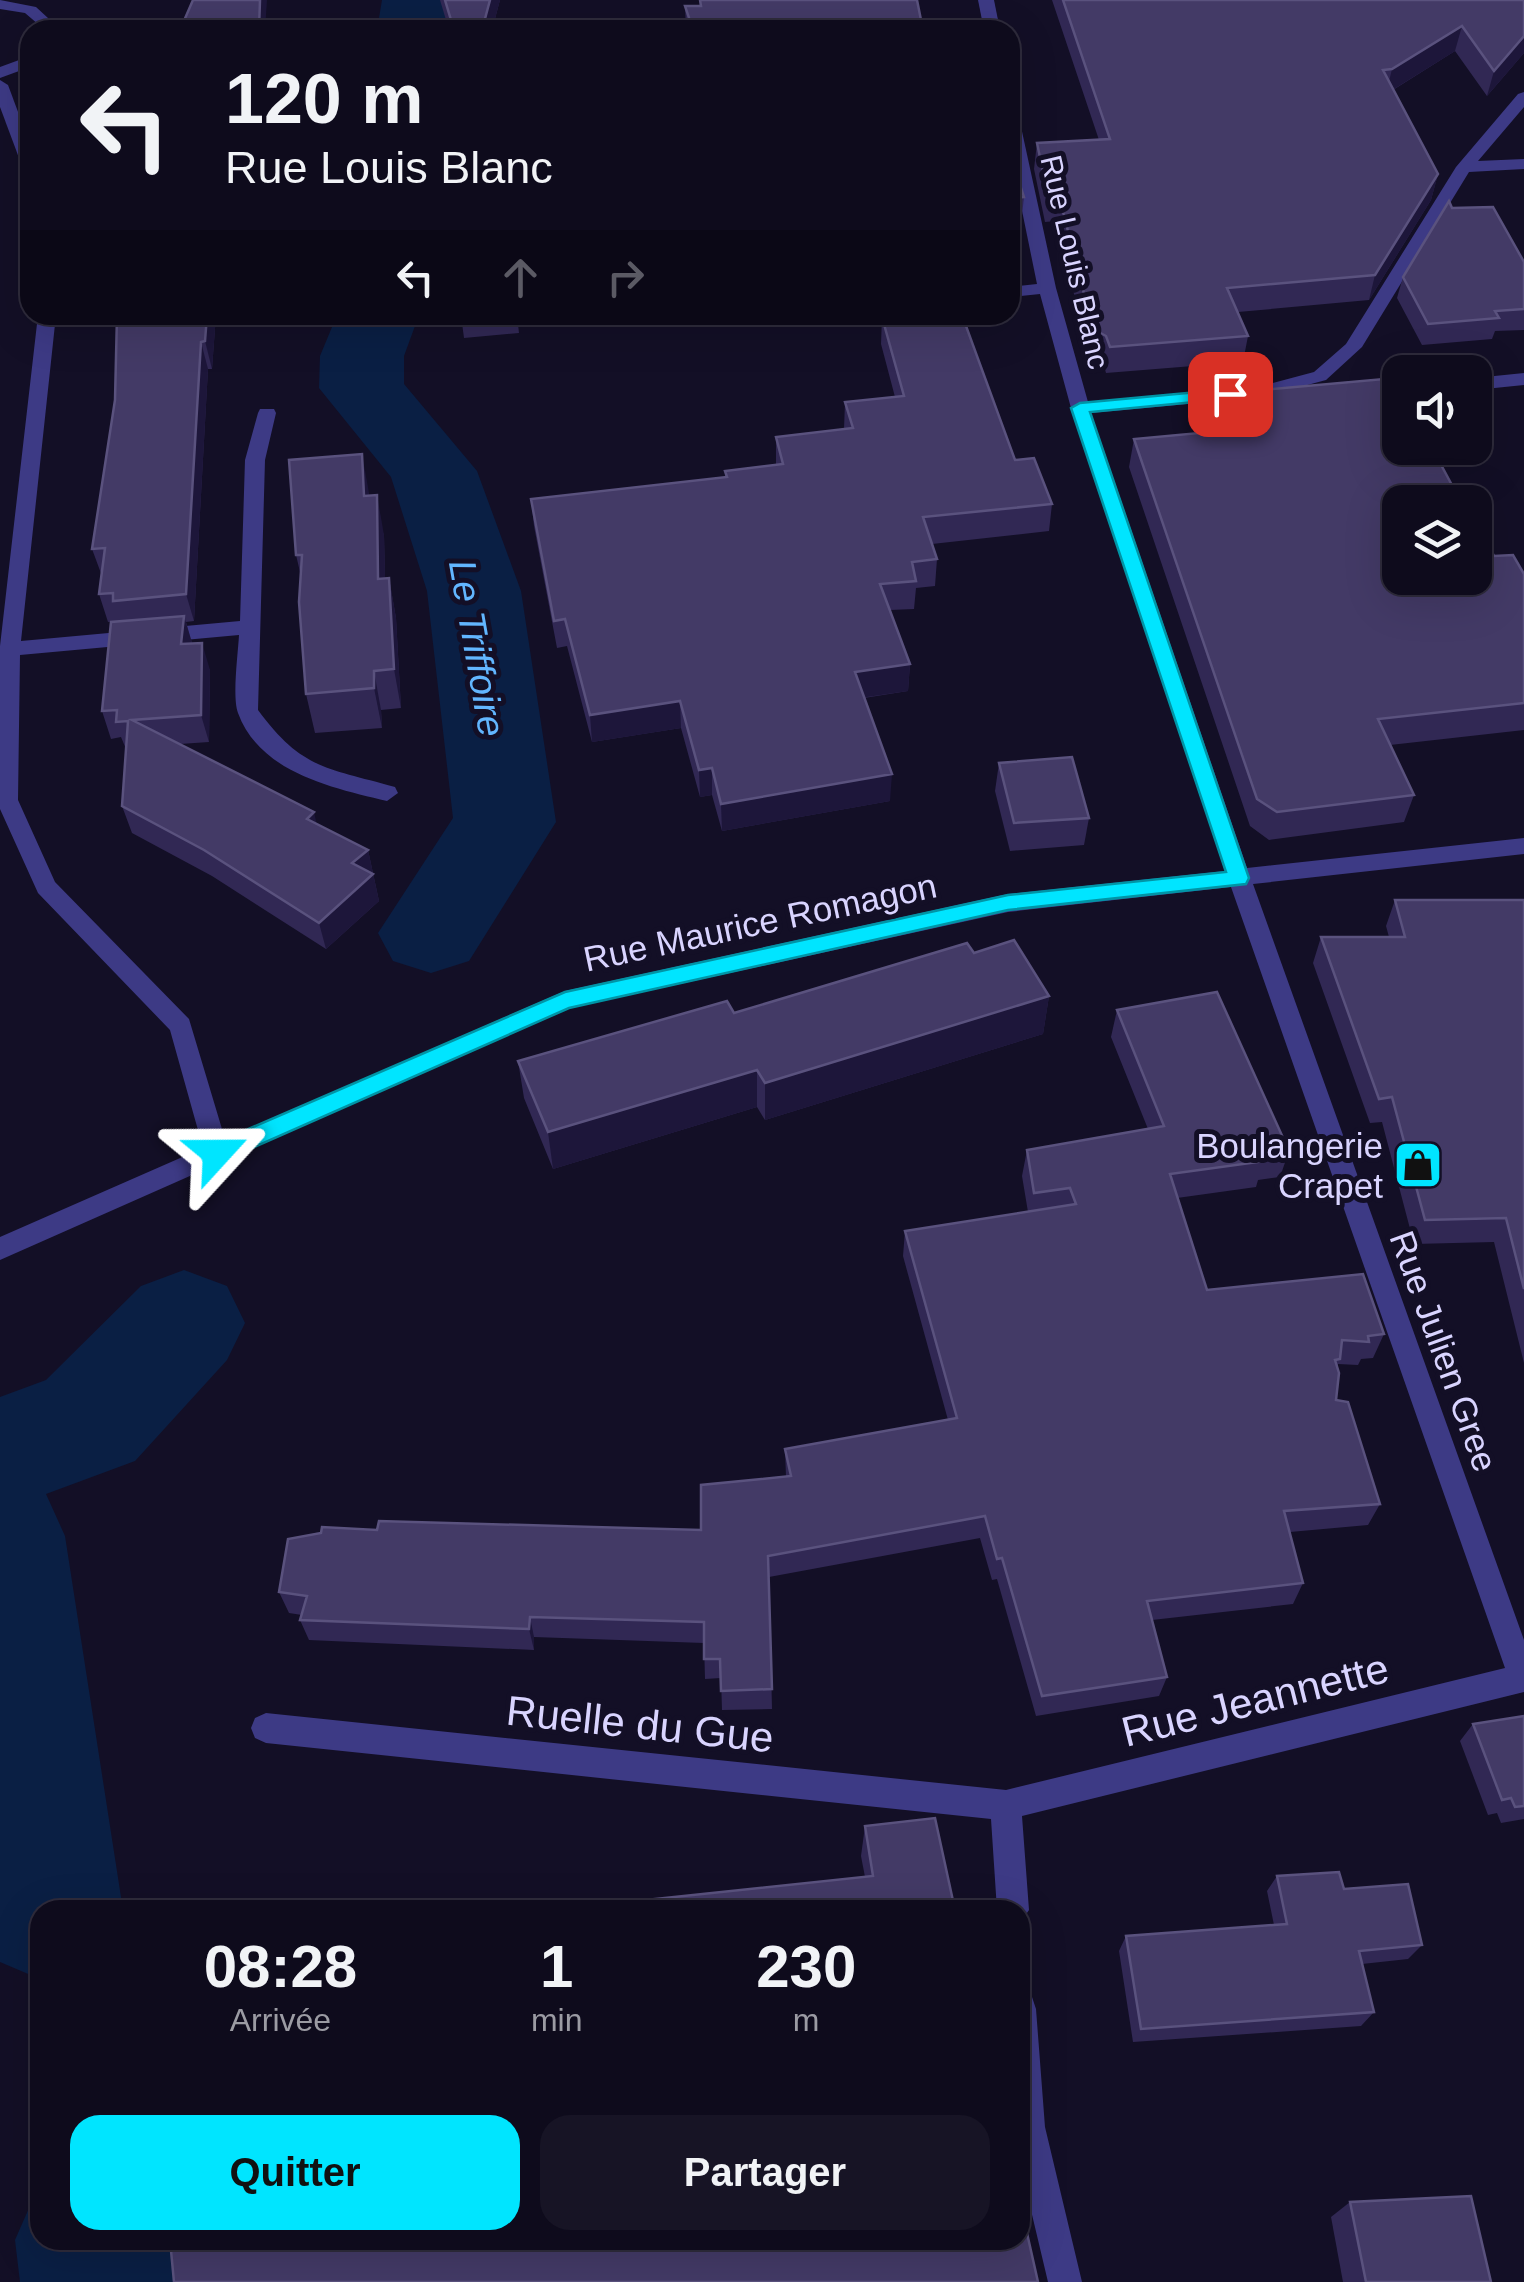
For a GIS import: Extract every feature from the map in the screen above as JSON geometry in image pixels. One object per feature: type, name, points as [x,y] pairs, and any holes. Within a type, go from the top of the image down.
[{"type":"street","points":[[0,4],[30,5]]},
{"type":"street","points":[[0,85],[20,139]]},
{"type":"street","points":[[1080,408],[1263,391],[1320,376],[1354,347],[1464,167],[1524,96]]},
{"type":"street","name":"Rue Louis Blanc","points":[[1020,160],[1047,288],[1080,408],[1239,878]]},
{"type":"street","points":[[1464,167],[1524,164]]},
{"type":"street","points":[[1020,291],[1047,288]]},
{"type":"street","points":[[46,325],[10,648],[7,800],[46,888],[181,1026],[217,1153]]},
{"type":"street","points":[[1320,376],[1382,392]]},
{"type":"street","points":[[1492,382],[1524,379]]},
{"type":"street","points":[[266,413],[254,460],[247,711],[274,748],[324,778],[386,793]]},
{"type":"street","points":[[10,648],[250,628]]},
{"type":"street","name":"Rue Maurice Romagon","points":[[10,1245],[565,1000],[1008,903],[1524,846]]},
{"type":"street","name":"Rue Julien Gree","points":[[1239,878],[1524,1678]]},
{"type":"street","name":"Rue Jeannette","points":[[1006,1805],[1524,1678]]},
{"type":"street","name":"Ruelle du Gue","points":[[266,1728],[1006,1805]]},
{"type":"street","points":[[1006,1805],[1012,1900]]},
{"type":"street","points":[[1030,2135],[1065,2282]]},
{"type":"building","points":[[193,0],[260,0],[259,20],[184,20]]},
{"type":"building","points":[[445,0],[490,0],[485,20],[451,20]]},
{"type":"building","points":[[700,0],[917,0],[921,20],[690,20],[685,6],[701,6]]},
{"type":"building","points":[[1063,0],[1524,0],[1524,36],[1494,71],[1462,26],[1392,69],[1383,70],[1438,174],[1375,275],[1227,288],[1248,336],[1110,347],[1106,336],[1093,329],[1059,196],[1048,196],[1037,143],[1110,139]]},
{"type":"building","points":[[1449,201],[1452,208],[1493,207],[1524,262],[1524,309],[1495,311],[1499,318],[1428,324],[1403,277]]},
{"type":"building","points":[[117,325],[206,325],[205,341],[201,342],[186,594],[113,601],[113,593],[99,594],[105,548],[92,549],[115,400]]},
{"type":"building","points":[[884,325],[966,325],[1015,460],[1034,458],[1052,504],[923,517],[937,559],[912,562],[916,581],[880,584],[910,664],[855,672],[892,774],[721,804],[712,768],[699,770],[680,701],[590,715],[565,619],[554,621],[531,499],[727,477],[725,471],[783,464],[776,437],[853,428],[845,402],[904,396]]},
{"type":"building","points":[[1382,379],[1382,465],[1441,465],[1452,485],[1382,485],[1382,595],[1492,595],[1492,552],[1494,556],[1513,555],[1524,574],[1524,703],[1378,719],[1414,795],[1277,812],[1257,799],[1134,439],[1243,429],[1227,393]]},
{"type":"building","points":[[362,454],[364,496],[377,495],[378,579],[389,578],[394,669],[374,671],[374,688],[306,694],[299,602],[302,555],[296,555],[289,460]]},
{"type":"building","points":[[184,616],[181,644],[202,643],[201,715],[132,720],[314,812],[307,819],[368,850],[352,863],[373,874],[319,923],[204,850],[122,806],[128,721],[116,722],[117,710],[102,711],[111,622]]},
{"type":"building","points":[[1072,757],[1089,818],[1014,823],[999,763]]},
{"type":"building","points":[[1395,900],[1524,900],[1524,1289],[1506,1218],[1425,1220],[1392,1097],[1379,1099],[1321,937],[1405,937]]},
{"type":"building","points":[[1014,940],[1049,996],[765,1083],[757,1070],[548,1132],[518,1061],[727,1001],[734,1013],[967,943],[974,953]]},
{"type":"building","points":[[1217,992],[1289,1151],[1263,1156],[1265,1161],[1170,1174],[1207,1290],[1363,1274],[1384,1334],[1368,1336],[1369,1342],[1342,1340],[1340,1359],[1335,1360],[1339,1373],[1336,1400],[1348,1402],[1380,1504],[1284,1511],[1303,1583],[1147,1601],[1167,1677],[1042,1696],[1002,1558],[997,1559],[985,1516],[768,1556],[772,1689],[721,1691],[720,1659],[704,1659],[704,1622],[530,1617],[529,1629],[300,1620],[307,1596],[279,1592],[288,1539],[321,1533],[322,1527],[377,1530],[379,1521],[701,1530],[701,1485],[791,1476],[785,1449],[957,1418],[905,1231],[1076,1204],[1070,1188],[1034,1193],[1027,1150],[1164,1126],[1117,1010]]},
{"type":"building","points":[[1524,1716],[1524,1806],[1515,1807],[1511,1798],[1502,1800],[1473,1724]]},
{"type":"building","points":[[935,1818],[953,1900],[646,1900],[873,1876],[865,1826]]},
{"type":"building","points":[[1339,1872],[1344,1889],[1408,1884],[1422,1945],[1359,1951],[1374,2012],[1141,2029],[1126,1936],[1287,1924],[1277,1876]]},
{"type":"building","points":[[1471,2196],[1491,2282],[1366,2282],[1350,2202]]},
{"type":"building","points":[[1030,2246],[1038,2282],[174,2282],[171,2250],[1030,2250]]},
{"type":"waterway","name":"Le Triffoire","points":[[414,20],[417,0]]},
{"type":"waterway","name":"Le Triffoire","points":[[374,325],[362,356],[361,388],[433,471],[474,591],[505,822],[431,933]]},
{"type":"waterway","name":"Le Triffoire","points":[[0,1454],[90,1421],[184,1323]]},
{"type":"waterway","points":[[0,1536],[49,1900]]},
{"type":"waterway","points":[[95,2250],[100,2282]]},
{"type":"place","name":"Boulangerie Crapet","points":[[1418,1165]]},
{"type":"route","points":[[217,1153],[565,1000],[1008,903],[1239,878],[1080,408],[1230,394]]}]
